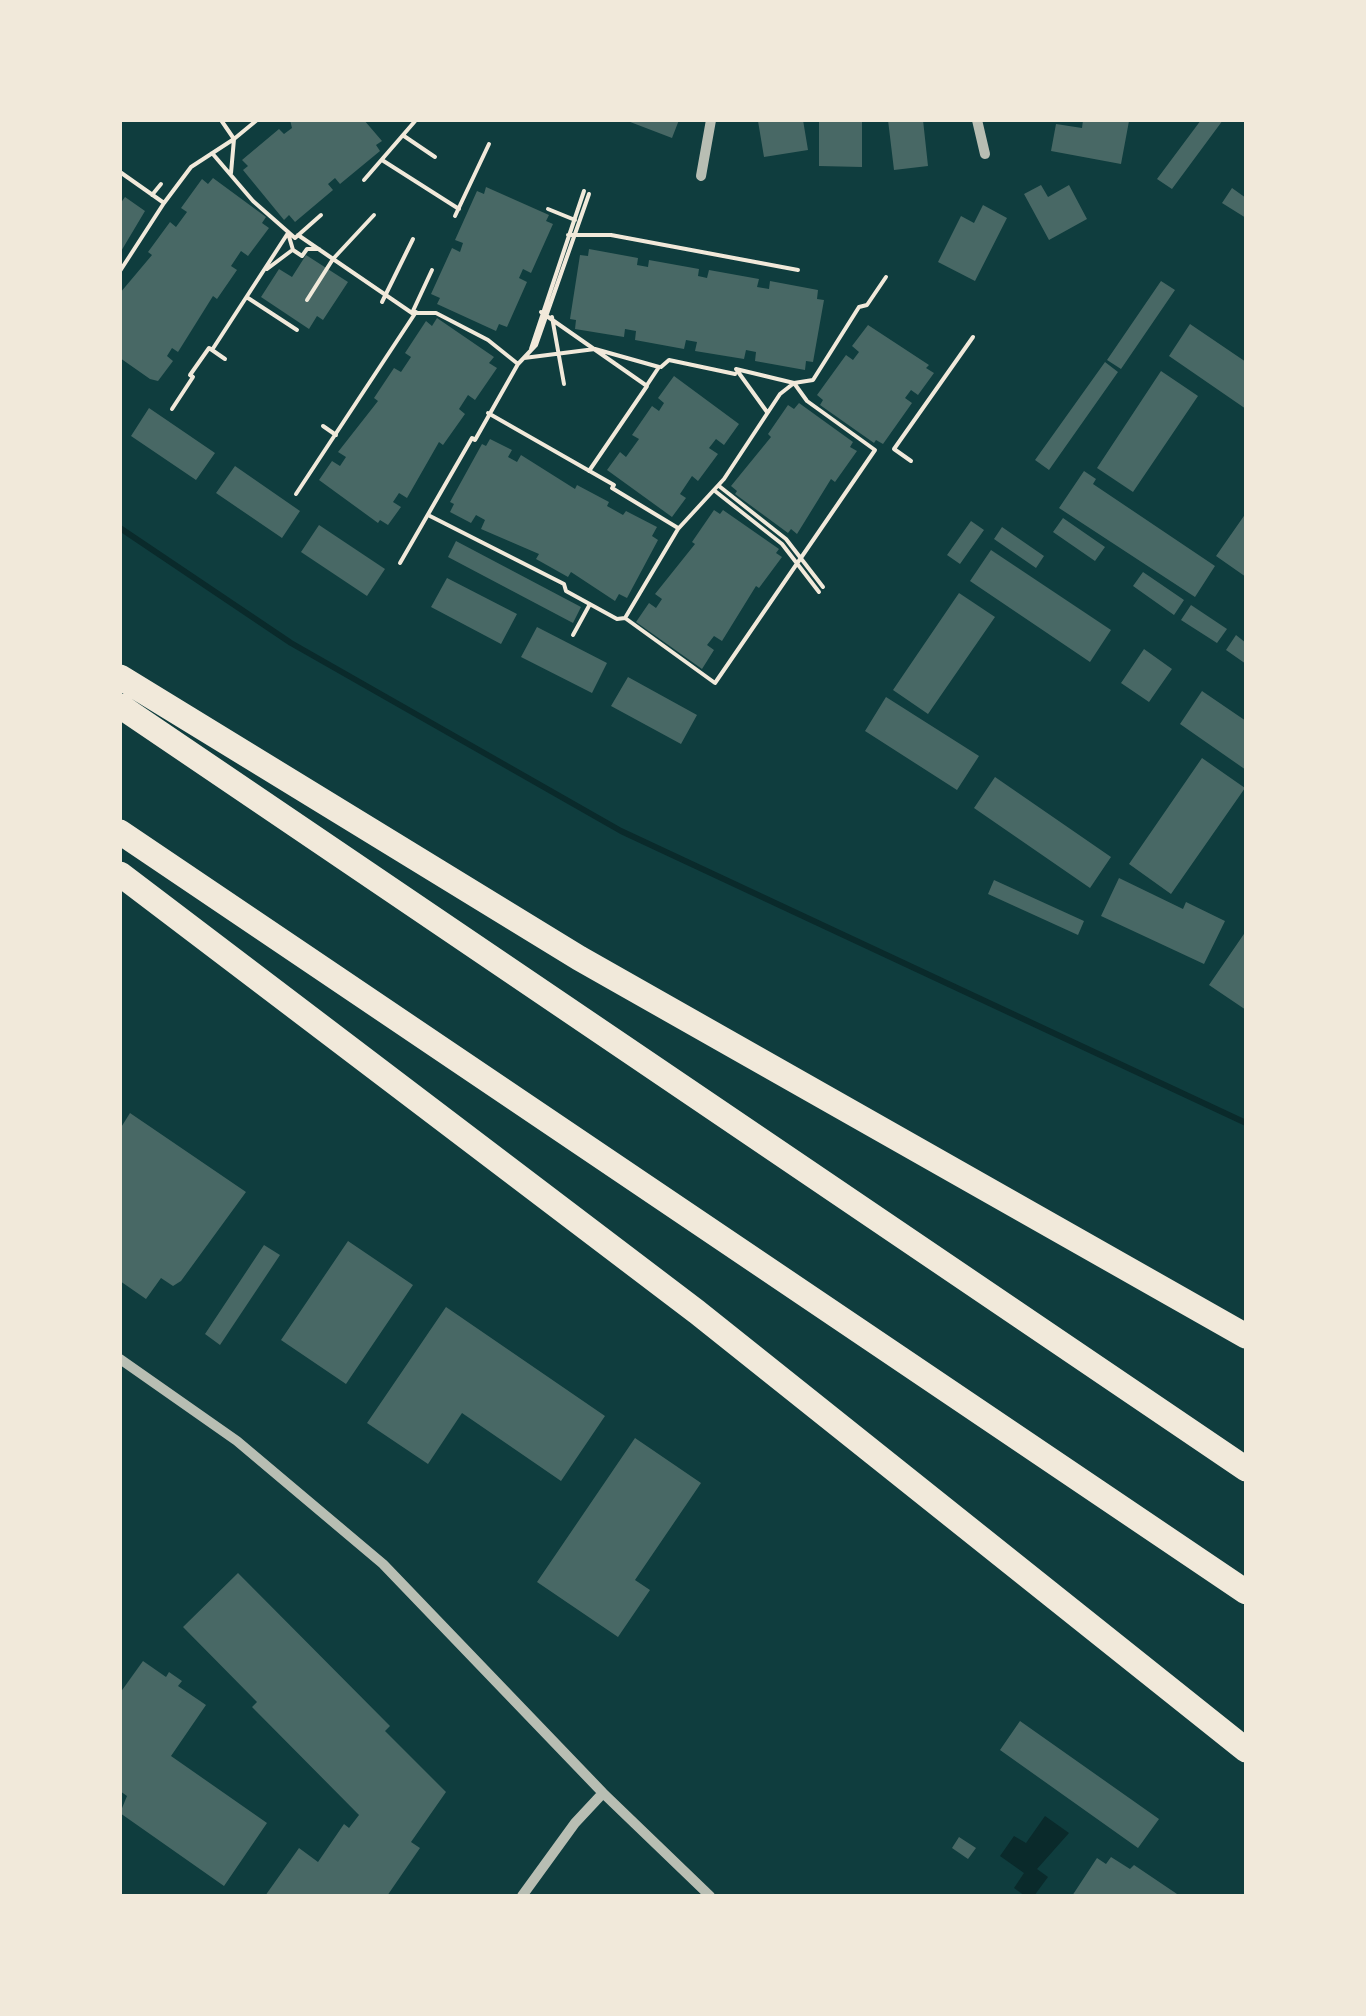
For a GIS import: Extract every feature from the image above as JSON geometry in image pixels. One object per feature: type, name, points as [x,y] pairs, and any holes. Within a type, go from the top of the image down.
[{"type":"highway","points":[[120,677],[578,958],[1246,1336]]},
{"type":"highway","points":[[120,706],[1246,1469]]},
{"type":"highway","points":[[120,832],[1246,1592]]},
{"type":"highway","points":[[120,874],[697,1312],[1246,1750]]},
{"type":"street","points":[[701,176],[711,120]]},
{"type":"street","points":[[976,120],[986,154]]},
{"type":"street","points":[[120,1358],[237,1441],[322,1508],[384,1564],[603,1794],[710,1896]]},
{"type":"street","points":[[522,1896],[575,1823],[603,1794]]},
{"type":"path","points":[[220,120],[234,139],[230,174]]},
{"type":"path","points":[[120,271],[191,167],[258,120]]},
{"type":"path","points":[[364,180],[416,120]]},
{"type":"path","points":[[404,136],[434,158]]},
{"type":"path","points":[[456,216],[489,144]]},
{"type":"path","points":[[212,153],[288,233],[293,250],[302,256],[306,249],[319,250]]},
{"type":"path","points":[[382,160],[459,209]]},
{"type":"path","points":[[120,172],[164,204]]},
{"type":"path","points":[[152,195],[160,184]]},
{"type":"path","points":[[400,564],[436,505],[432,503],[488,420],[488,413],[518,364],[532,349],[586,192]]},
{"type":"path","points":[[548,209],[576,221]]},
{"type":"path","points":[[307,300],[333,259],[374,215]]},
{"type":"path","points":[[298,235],[321,216]]},
{"type":"path","points":[[288,233],[298,235],[414,313],[436,313],[488,340],[518,364]]},
{"type":"path","points":[[267,269],[264,266],[288,233]]},
{"type":"path","points":[[571,236],[611,235],[798,270]]},
{"type":"path","points":[[382,302],[412,240]]},
{"type":"path","points":[[293,250],[267,269],[244,296],[297,330]]},
{"type":"path","points":[[296,494],[414,313],[432,270]]},
{"type":"path","points":[[735,374],[736,369],[794,383],[813,380],[859,308],[867,305],[886,277]]},
{"type":"path","points":[[212,350],[248,298]]},
{"type":"path","points":[[546,314],[647,386]]},
{"type":"path","points":[[546,314],[564,384]]},
{"type":"path","points":[[911,462],[894,449],[973,337]]},
{"type":"path","points":[[172,409],[209,348],[225,359]]},
{"type":"path","points":[[524,358],[595,349],[660,367]]},
{"type":"path","points":[[589,471],[660,367],[669,360],[735,374],[767,412]]},
{"type":"path","points":[[625,618],[678,529],[717,489],[767,412],[794,383]]},
{"type":"path","points":[[430,516],[564,584],[566,590],[617,619],[625,618],[715,683],[875,450],[807,401],[794,383]]},
{"type":"path","points":[[619,411],[626,416]]},
{"type":"path","points":[[488,413],[589,471],[678,529]]},
{"type":"path","points":[[323,426],[336,435]]},
{"type":"path","points":[[717,489],[786,544],[821,589]]},
{"type":"path","points":[[573,635],[590,604]]},
{"type":"water","points":[[1045,1816],[1069,1833],[1037,1869],[1048,1877],[1034,1896],[1025,1896],[1014,1888],[1024,1873],[1000,1856],[1014,1836],[1026,1843]]},
{"type":"building","points":[[290,120],[364,120],[382,141],[376,145],[380,151],[340,184],[335,178],[328,184],[333,190],[295,222],[289,215],[284,220],[243,170],[248,166],[242,160],[279,129],[284,134],[292,128]]},
{"type":"building","points":[[625,120],[679,120],[672,138]]},
{"type":"building","points":[[803,120],[808,150],[764,157],[758,121]]},
{"type":"building","points":[[819,120],[862,120],[862,167],[819,166]]},
{"type":"building","points":[[888,120],[923,120],[928,166],[894,170]]},
{"type":"building","points":[[1083,120],[1129,121],[1121,164],[1051,151],[1056,124],[1082,128]]},
{"type":"building","points":[[1201,120],[1223,120],[1172,189],[1157,179]]},
{"type":"building","points":[[213,178],[266,217],[262,223],[269,228],[248,256],[241,251],[231,266],[237,270],[217,299],[213,296],[178,352],[172,348],[167,356],[173,361],[158,381],[150,379],[120,358],[120,293],[152,255],[148,252],[170,222],[176,227],[187,212],[181,208],[202,179],[208,184]]},
{"type":"building","points":[[1041,185],[1048,197],[1069,185],[1087,219],[1049,240],[1024,194]]},
{"type":"building","points":[[486,187],[549,215],[546,221],[553,224],[531,273],[523,269],[519,278],[527,282],[507,327],[499,324],[496,331],[437,304],[440,298],[431,294],[452,248],[460,252],[463,243],[455,240],[477,191],[484,194]]},
{"type":"building","points":[[1232,188],[1246,198],[1246,218],[1222,203]]},
{"type":"building","points":[[125,197],[145,211],[120,253],[120,204]]},
{"type":"building","points":[[983,205],[1007,218],[975,281],[938,262],[961,216],[974,223]]},
{"type":"building","points":[[589,249],[638,258],[637,265],[648,267],[649,260],[699,269],[698,276],[707,278],[709,270],[759,279],[757,287],[769,289],[770,281],[818,290],[817,299],[824,300],[813,362],[806,361],[805,370],[755,361],[756,352],[746,350],[744,359],[695,351],[697,342],[686,340],[684,349],[635,340],[636,331],[625,329],[624,337],[575,329],[576,320],[570,319],[580,255],[588,256]]},
{"type":"building","points":[[306,255],[348,282],[323,320],[317,316],[309,329],[261,297],[279,269],[292,277]]},
{"type":"building","points":[[1161,281],[1175,290],[1121,369],[1107,360]]},
{"type":"building","points":[[437,318],[494,357],[489,363],[497,368],[475,400],[468,395],[459,409],[465,414],[443,445],[439,442],[407,498],[399,493],[393,502],[401,507],[388,525],[380,520],[378,523],[319,480],[332,461],[340,466],[346,457],[338,452],[378,401],[374,398],[394,368],[401,372],[411,357],[405,353],[426,321],[432,326]]},
{"type":"building","points":[[1190,324],[1246,362],[1246,409],[1169,356]]},
{"type":"building","points":[[868,325],[929,365],[926,368],[934,373],[918,395],[911,390],[905,398],[912,403],[883,444],[876,440],[874,443],[820,405],[823,400],[817,395],[846,355],[853,360],[859,352],[852,346]]},
{"type":"building","points":[[1105,362],[1118,372],[1049,470],[1035,460]]},
{"type":"building","points":[[1161,371],[1198,396],[1133,492],[1097,468]]},
{"type":"building","points":[[674,376],[739,424],[724,445],[716,439],[709,448],[718,454],[698,481],[692,476],[680,494],[686,498],[672,517],[607,470],[620,452],[626,457],[639,439],[632,435],[652,406],[659,411],[664,403],[658,398]]},
{"type":"building","points":[[799,403],[853,442],[850,447],[857,451],[835,482],[831,479],[797,534],[791,529],[788,533],[735,494],[737,491],[731,486],[771,437],[768,434],[788,405],[794,409]]},
{"type":"building","points":[[149,408],[215,453],[196,480],[131,436]]},
{"type":"building","points":[[490,439],[512,450],[508,457],[517,462],[521,455],[575,489],[577,485],[609,502],[607,506],[623,515],[626,511],[657,527],[652,536],[658,540],[627,598],[619,594],[615,601],[571,572],[568,577],[536,559],[539,554],[481,529],[485,520],[476,515],[471,523],[450,512],[454,504],[450,502],[482,444],[486,446]]},
{"type":"building","points":[[235,466],[300,511],[282,538],[216,493]]},
{"type":"building","points":[[1084,471],[1096,479],[1093,484],[1215,566],[1195,597],[1059,508]]},
{"type":"building","points":[[714,510],[720,514],[723,510],[779,549],[776,553],[782,557],[759,588],[756,586],[722,641],[714,636],[707,645],[714,650],[702,669],[636,622],[649,603],[656,608],[662,599],[655,594],[695,544],[692,542]]},
{"type":"building","points":[[1246,513],[1246,577],[1216,556]]},
{"type":"building","points":[[1063,518],[1105,547],[1095,561],[1053,532]]},
{"type":"building","points":[[971,521],[984,530],[960,564],[947,555]]},
{"type":"building","points":[[319,525],[385,569],[367,596],[301,552]]},
{"type":"building","points":[[1002,527],[1044,556],[1036,568],[994,539]]},
{"type":"building","points":[[456,541],[581,607],[573,623],[448,557]]},
{"type":"building","points":[[991,550],[1111,630],[1090,662],[970,581]]},
{"type":"building","points":[[1143,572],[1184,600],[1174,615],[1133,586]]},
{"type":"building","points":[[447,578],[517,614],[501,644],[431,607]]},
{"type":"building","points":[[959,593],[995,617],[928,714],[893,690]]},
{"type":"building","points":[[1191,605],[1227,629],[1217,643],[1181,620]]},
{"type":"building","points":[[537,627],[607,663],[592,693],[521,657]]},
{"type":"building","points":[[1236,635],[1246,643],[1246,664],[1226,650]]},
{"type":"building","points":[[1144,649],[1172,669],[1149,702],[1121,683]]},
{"type":"building","points":[[628,677],[697,715],[681,744],[611,706]]},
{"type":"building","points":[[1202,691],[1246,721],[1246,770],[1180,724]]},
{"type":"building","points":[[886,697],[979,756],[957,790],[865,731]]},
{"type":"building","points":[[1202,758],[1245,788],[1171,894],[1129,864]]},
{"type":"building","points":[[995,777],[1111,857],[1090,888],[974,808]]},
{"type":"building","points":[[1119,878],[1183,909],[1186,902],[1225,921],[1204,964],[1101,916]]},
{"type":"building","points":[[994,880],[1084,921],[1078,935],[988,894]]},
{"type":"building","points":[[1246,931],[1246,1010],[1209,985]]},
{"type":"building","points":[[130,1113],[246,1192],[181,1281],[173,1286],[161,1278],[146,1299],[120,1281],[120,1129]]},
{"type":"building","points":[[348,1241],[413,1285],[346,1384],[281,1340]]},
{"type":"building","points":[[264,1245],[280,1255],[220,1345],[205,1334]]},
{"type":"building","points":[[446,1307],[605,1416],[561,1481],[462,1413],[428,1464],[367,1423]]},
{"type":"building","points":[[635,1438],[701,1483],[635,1580],[650,1590],[618,1637],[537,1582]]},
{"type":"building","points":[[238,1573],[390,1726],[385,1731],[446,1792],[411,1842],[420,1848],[387,1896],[265,1896],[299,1848],[318,1862],[344,1824],[349,1828],[359,1815],[252,1707],[257,1702],[183,1627]]},
{"type":"building","points":[[143,1661],[166,1677],[169,1672],[182,1681],[178,1686],[206,1705],[171,1756],[267,1823],[224,1886],[120,1813],[127,1796],[120,1791],[120,1693]]},
{"type":"building","points":[[1020,1721],[1159,1819],[1138,1848],[1000,1750]]},
{"type":"building","points":[[959,1837],[976,1848],[968,1859],[952,1848]]},
{"type":"building","points":[[1111,1857],[1130,1869],[1134,1865],[1180,1896],[1072,1896],[1097,1858],[1106,1864]]},
{"type":"waterway","points":[[120,528],[291,643],[621,831],[1246,1123]]}]
